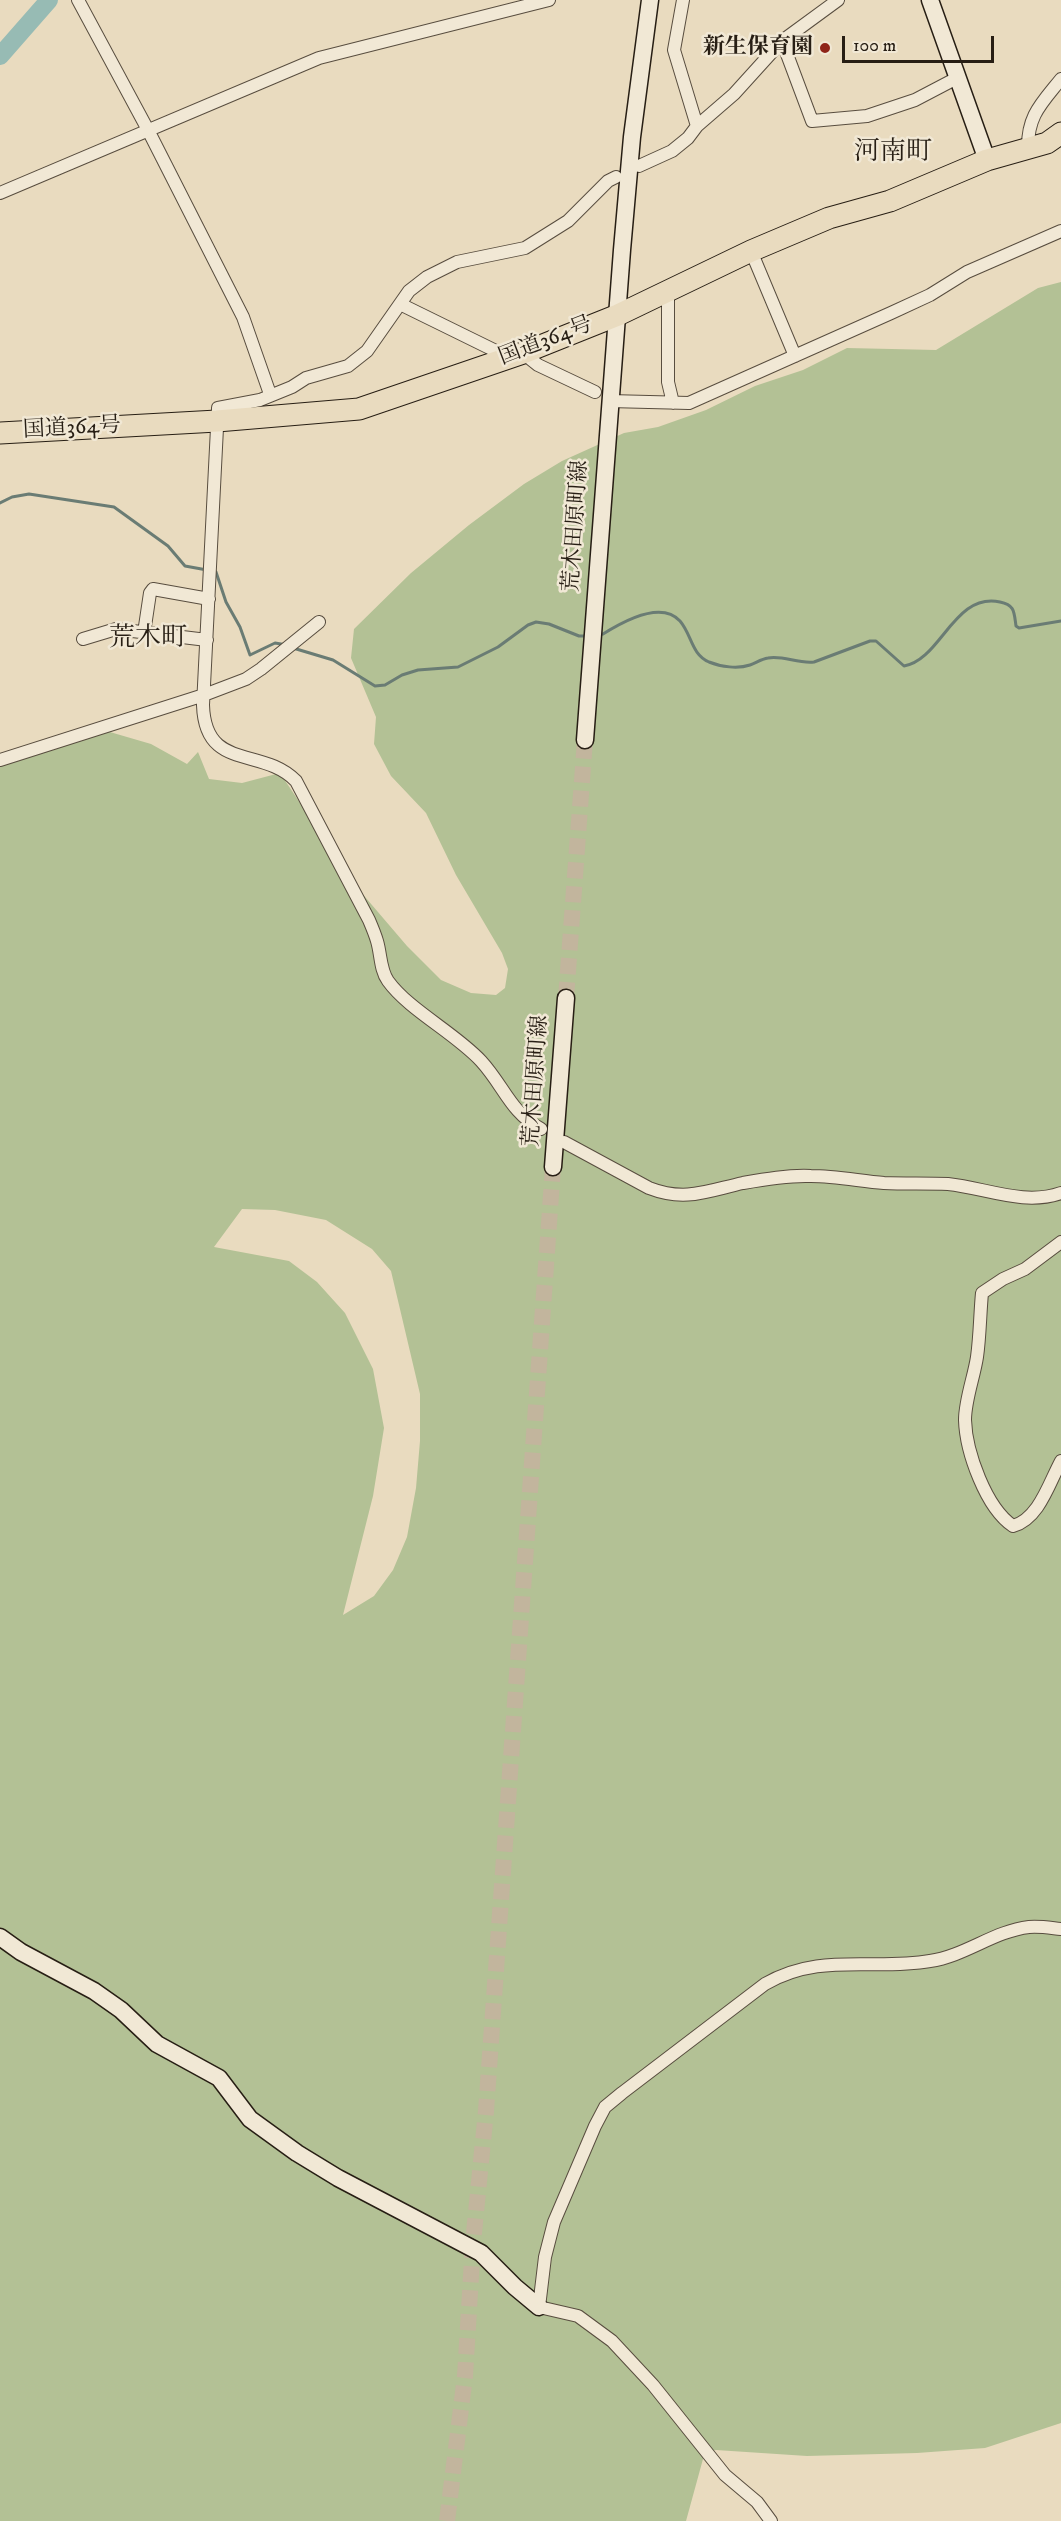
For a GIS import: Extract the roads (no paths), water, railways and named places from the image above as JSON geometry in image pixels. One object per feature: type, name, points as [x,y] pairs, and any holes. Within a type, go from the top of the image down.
[{"type":"highway","name":"国道364号","points":[[0,433],[217,421],[359,409],[515,355],[618,315],[751,251],[829,218],[890,201],[987,160],[1047,143],[1061,133]]},
{"type":"street","points":[[78,0],[148,130],[243,317],[270,394]]},
{"type":"street","points":[[0,194],[319,58],[549,0]]},
{"type":"street","name":"荒木田原町線","points":[[585,740],[602,396],[618,315],[632,137],[650,0]]},
{"type":"street","points":[[683,0],[674,50],[697,126]]},
{"type":"street","points":[[639,166],[672,151],[688,138],[697,126],[734,94],[782,41],[838,0]]},
{"type":"street","points":[[930,0],[987,160]]},
{"type":"street","points":[[782,41],[812,121],[867,116],[915,100],[957,78]]},
{"type":"street","points":[[1028,150],[1028,134],[1033,115],[1061,79]]},
{"type":"street","points":[[541,1129],[511,1106],[493,1076],[463,1043],[407,999],[386,979],[377,939],[369,920],[296,781],[288,773],[237,755],[212,741],[203,718],[218,408],[250,403],[292,387],[306,378],[348,366],[361,357],[374,343],[409,291],[441,269],[457,262],[525,248],[549,235],[568,221],[608,181],[616,177]]},
{"type":"street","points":[[399,304],[501,351],[538,364],[602,396],[689,403],[930,296],[967,272],[1061,231]]},
{"type":"street","points":[[751,251],[795,356]]},
{"type":"street","points":[[668,292],[668,382],[673,403]]},
{"type":"street","points":[[144,633],[150,592],[153,589],[209,599]]},
{"type":"street","points":[[0,760],[204,695],[246,679],[319,622]]},
{"type":"street","points":[[83,639],[112,629],[207,640]]},
{"type":"street","name":"荒木田原町線","points":[[553,1167],[566,998]]},
{"type":"street","points":[[564,1142],[649,1188],[684,1196],[780,1177],[811,1176],[885,1183],[949,1185],[1011,1197],[1032,1198],[1061,1193]]},
{"type":"street","points":[[1061,1242],[1025,1269],[1003,1279],[982,1293],[977,1354],[965,1419],[970,1456],[997,1511],[1013,1526],[1026,1521],[1035,1510],[1061,1461]]},
{"type":"street","points":[[539,2307],[545,2257],[554,2222],[605,2107],[765,1984],[795,1969],[831,1964],[930,1961],[952,1956],[1027,1927],[1061,1929]]},
{"type":"street","points":[[0,1937],[21,1952],[94,1991],[121,2010],[157,2044],[219,2078],[250,2119],[297,2153],[338,2178],[481,2253],[539,2307],[578,2316],[612,2341],[654,2385],[725,2475],[757,2502],[771,2521]]},
{"type":"waterway","points":[[0,56],[49,0]]},
{"type":"waterway","points":[[0,503],[12,497],[29,494],[114,507],[168,546],[185,566],[207,570]]},
{"type":"waterway","points":[[213,571],[216,572],[226,602],[240,627],[250,655],[275,643],[287,645]]},
{"type":"waterway","points":[[597,635],[642,615],[663,612],[680,621],[703,659],[719,665],[745,666],[774,657],[814,662],[870,641],[876,641],[904,666],[917,661],[928,652],[959,616],[971,607],[984,602],[1000,602],[1009,605],[1013,610],[1016,626],[1019,628],[1061,621]]},
{"type":"waterway","points":[[293,648],[333,660],[375,686],[385,685],[402,675],[418,670],[458,667],[498,647],[528,625],[536,622],[549,624],[579,636],[588,636]]},
{"type":"tunnel","points":[[566,998],[585,740]]},
{"type":"tunnel","points":[[447,2521],[465,2376],[473,2243],[486,2111],[553,1167]]},
{"type":"place","name":"新生保育園","points":[[825,48]]},
{"type":"district","name":"河南町","points":[[893,154]]},
{"type":"district","name":"荒木町","points":[[148,640]]}]
